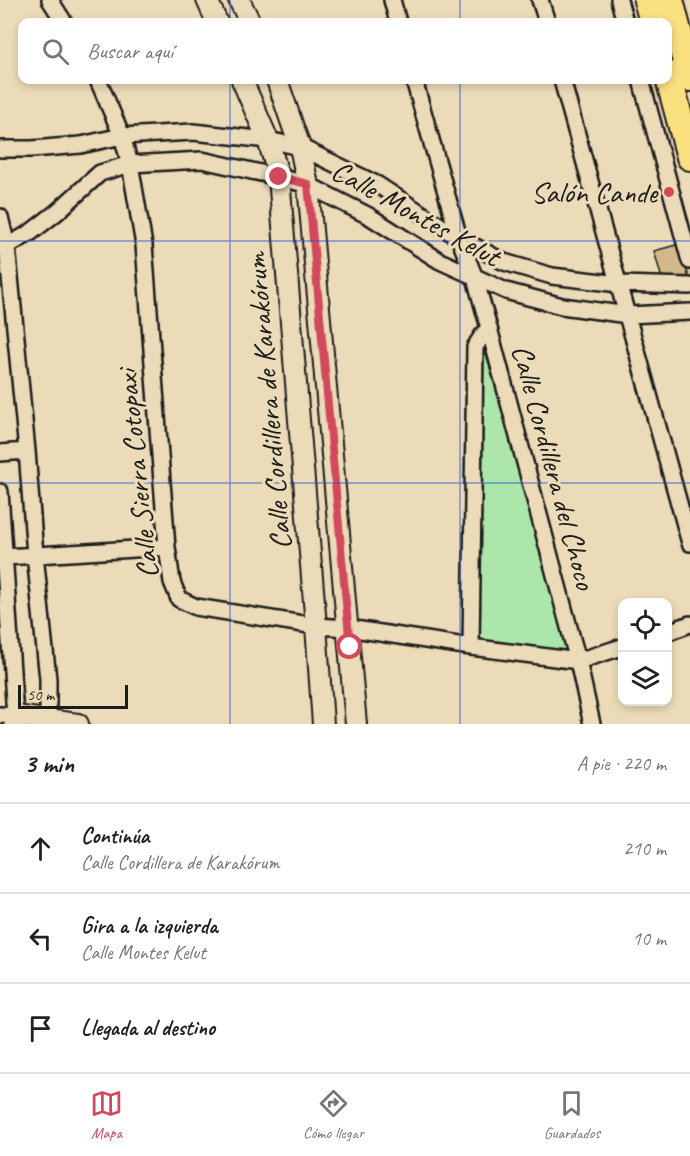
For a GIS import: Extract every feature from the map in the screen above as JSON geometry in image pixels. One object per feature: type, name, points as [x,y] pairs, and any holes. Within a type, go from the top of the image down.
[{"type":"highway","points":[[647,0],[652,18]]},
{"type":"highway","points":[[670,0],[690,157]]},
{"type":"street","points":[[50,0],[61,18]]},
{"type":"street","points":[[207,0],[215,18]]},
{"type":"street","points":[[239,0],[248,18]]},
{"type":"street","points":[[392,0],[397,18]]},
{"type":"street","points":[[540,0],[546,18]]},
{"type":"street","points":[[619,0],[624,18]]},
{"type":"street","name":"Calle Sierra Cotopaxi","points":[[101,84],[122,136],[130,164],[144,245],[167,547],[172,582],[179,599],[196,607],[316,626],[348,628],[578,661],[618,648]]},
{"type":"street","name":"Calle Cordillera de Karakórum","points":[[244,84],[268,140],[279,177],[323,724]]},
{"type":"street","name":"Calle Cordillera de Karakórum","points":[[278,84],[300,147],[308,184],[356,724]]},
{"type":"street","name":"Calle Cordillera del Choco","points":[[415,84],[459,238],[475,278],[489,328],[578,661],[592,724]]},
{"type":"street","points":[[563,84],[690,543]]},
{"type":"street","points":[[642,84],[690,261]]},
{"type":"street","name":"Calle Montes Kelut","points":[[0,149],[81,145],[122,136],[193,132],[268,140],[300,147],[378,185],[459,238],[504,262],[552,276],[619,284],[690,286]]},
{"type":"street","name":"Calle Montes Kelut","points":[[4,247],[30,233],[100,173],[130,164],[202,160],[308,184],[369,216],[440,261],[506,291],[562,306],[628,315],[690,312]]},
{"type":"street","points":[[0,217],[27,451],[48,679],[48,722]]},
{"type":"street","name":"Calle Cordillera del Choco","points":[[471,647],[476,347],[489,328]]},
{"type":"street","points":[[0,453],[27,451]]},
{"type":"street","points":[[0,492],[5,557],[10,718],[78,724]]},
{"type":"street","points":[[5,557],[167,547]]},
{"type":"street","points":[[672,631],[690,624]]},
{"type":"green space","points":[[484,347],[570,654],[480,642]]},
{"type":"building","points":[[680,244],[689,279],[662,279],[654,251]]},
{"type":"place","name":"Salón Cande","points":[[669,192]]},
{"type":"route","points":[[279,177],[308,184],[350,647]]}]
